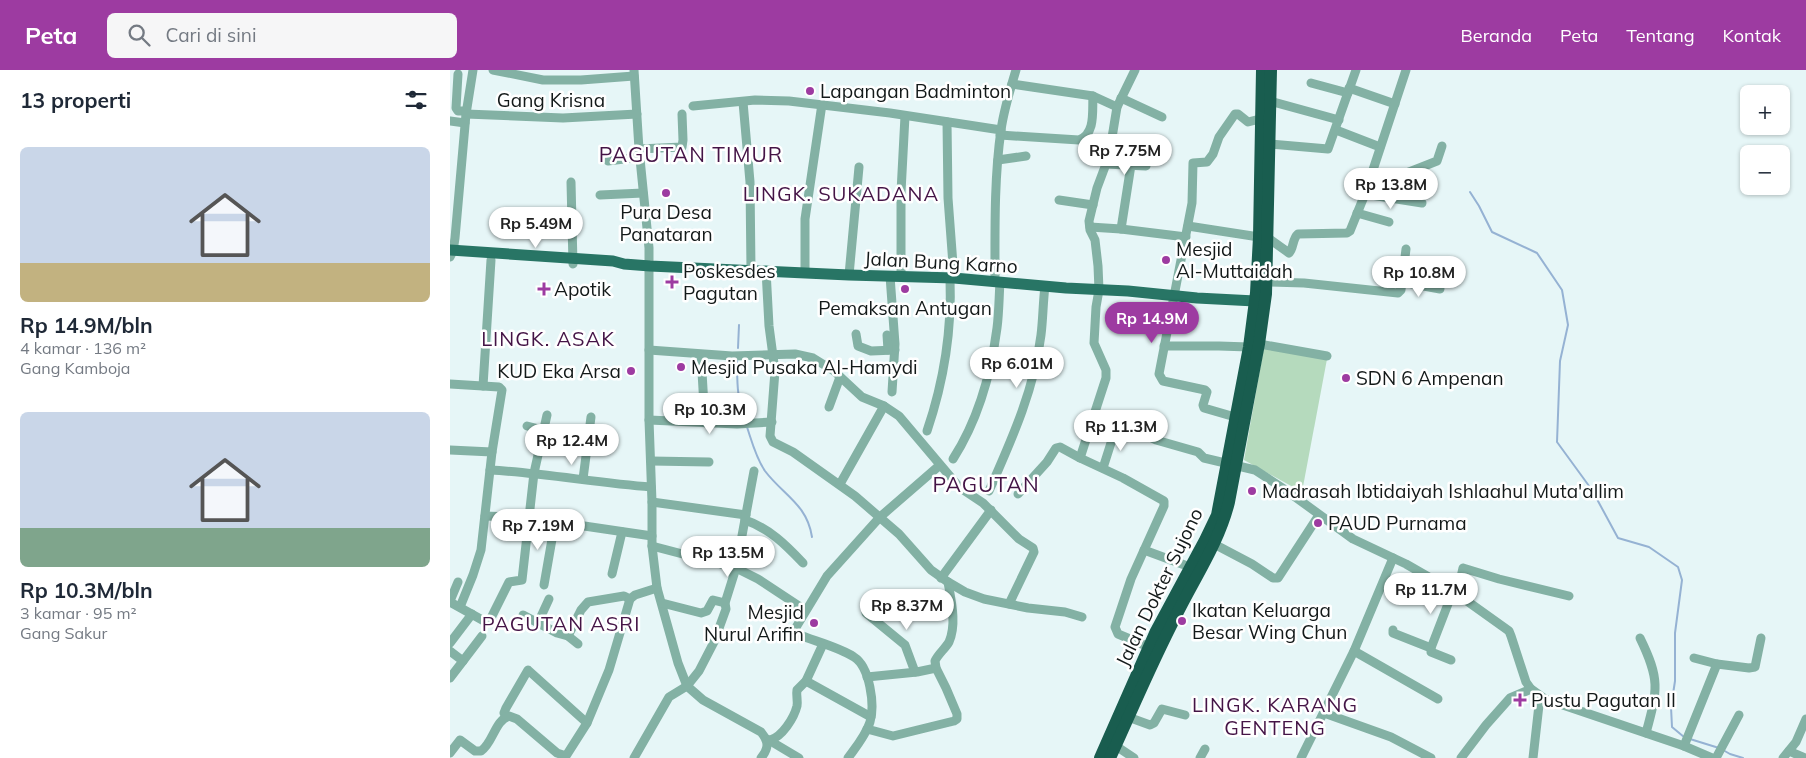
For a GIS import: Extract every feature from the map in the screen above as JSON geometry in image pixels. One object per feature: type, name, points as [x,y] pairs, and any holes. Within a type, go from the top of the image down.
[{"type":"highway","name":"Jalan Dokter Sujono","points":[[1100,758],[1129,703],[1149,647],[1217,515],[1232,464],[1235,417],[1254,346],[1260,299],[1264,238],[1264,170],[1260,119],[1262,70]]},
{"type":"highway","points":[[1264,170],[1270,144],[1271,70]]},
{"type":"highway","points":[[1110,758],[1128,717],[1129,703],[1168,632],[1225,520],[1232,464],[1254,346]]},
{"type":"main road","name":"Jalan Bung Karno","points":[[451,254],[491,260],[613,261],[624,264],[702,269],[952,278],[1174,296],[1260,299]]},
{"type":"main road","name":"Jalan Bung Karno","points":[[451,254],[573,261]]},
{"type":"street","points":[[451,254],[473,70]]},
{"type":"street","points":[[493,70],[543,80],[572,80],[634,73],[643,193],[650,248],[649,420],[652,546],[657,588],[678,663],[687,686],[703,700],[758,729],[768,740],[799,758]]},
{"type":"street","points":[[953,459],[973,423],[985,387],[997,329],[995,239],[1002,160],[1001,133],[1005,107],[1016,70]]},
{"type":"street","points":[[1080,458],[1106,378],[1106,370],[1094,344],[1099,290],[1096,249],[1089,218],[1111,149],[1114,118],[1135,70]]},
{"type":"street","points":[[1270,144],[1325,150],[1330,147],[1356,70]]},
{"type":"street","points":[[1188,226],[1264,238],[1289,253],[1298,234],[1347,233],[1350,231],[1372,174],[1406,70]]},
{"type":"street","points":[[458,74],[453,89],[456,108],[466,116]]},
{"type":"street","points":[[1311,83],[1394,104]]},
{"type":"street","points":[[1012,84],[1093,96],[1162,117]]},
{"type":"street","points":[[693,106],[755,100],[822,104],[947,122],[1001,133],[1079,140],[1084,138],[1090,129],[1093,96]]},
{"type":"street","points":[[1270,101],[1339,120]]},
{"type":"street","points":[[743,102],[750,182],[751,270]]},
{"type":"street","points":[[805,272],[805,219],[822,104]]},
{"type":"street","name":"Gang Krisna","points":[[450,121],[466,116],[563,118],[637,114]]},
{"type":"street","points":[[608,161],[682,146],[684,140],[682,114]]},
{"type":"street","points":[[1235,417],[1204,408],[1207,392],[1205,390],[1163,381],[1159,374],[1188,226],[1193,195],[1194,162],[1207,162],[1219,137],[1235,114],[1238,114],[1248,122],[1260,119]]},
{"type":"street","points":[[892,392],[891,350],[905,116]]},
{"type":"street","points":[[927,431],[943,375],[949,330],[952,278],[947,122]]},
{"type":"street","points":[[1336,130],[1380,147]]},
{"type":"street","points":[[1372,174],[1404,174],[1416,170],[1437,161],[1442,146]]},
{"type":"street","points":[[1002,160],[1026,156]]},
{"type":"street","points":[[1106,164],[1146,166]]},
{"type":"street","points":[[1121,229],[1131,165]]},
{"type":"street","points":[[849,275],[859,167]]},
{"type":"street","points":[[571,182],[573,261]]},
{"type":"street","points":[[600,195],[643,193]]},
{"type":"street","points":[[1365,194],[1422,203]]},
{"type":"street","points":[[1059,200],[1093,205]]},
{"type":"street","points":[[1357,214],[1389,222]]},
{"type":"street","points":[[1090,227],[1186,237]]},
{"type":"street","points":[[1260,299],[1304,283],[1398,293],[1401,290],[1406,249]]},
{"type":"street","points":[[483,386],[491,260]]},
{"type":"street","points":[[766,270],[769,323],[775,371],[771,427],[771,439],[773,442],[792,452],[840,484],[899,534],[924,563],[945,580],[965,592],[984,599],[1065,612],[1082,617]]},
{"type":"street","points":[[1402,282],[1440,290]]},
{"type":"street","points":[[989,491],[1012,438],[1029,390],[1041,336],[1045,286]]},
{"type":"street","points":[[856,334],[858,346],[871,351],[891,350]]},
{"type":"street","points":[[887,335],[891,350]]},
{"type":"street","points":[[1164,346],[1254,346],[1327,356]]},
{"type":"street","points":[[649,350],[701,355],[795,354],[809,356],[834,371],[862,397],[884,406],[904,421],[959,488],[991,510],[1019,539],[1034,550],[1009,604]]},
{"type":"street","points":[[701,355],[705,423]]},
{"type":"street","points":[[829,407],[840,377]]},
{"type":"street","points":[[450,384],[499,387],[502,390],[492,452],[479,561],[460,607]]},
{"type":"street","points":[[840,484],[884,406]]},
{"type":"street","points":[[458,582],[450,601],[489,622],[509,582],[520,581],[523,578],[534,473],[547,414]]},
{"type":"street","points":[[583,479],[591,418]]},
{"type":"street","points":[[649,420],[771,427]]},
{"type":"street","points":[[1103,468],[1118,423],[1156,440],[1198,452],[1204,458],[1255,470],[1353,539],[1423,572],[1509,631],[1522,673],[1531,689],[1540,696],[1584,714],[1646,733],[1687,740]]},
{"type":"street","points":[[527,426],[543,430]]},
{"type":"street","points":[[1018,494],[1047,462],[1056,448],[1061,447],[1123,478],[1164,502],[1164,506],[1131,579],[1115,628],[1118,634],[1149,647]]},
{"type":"street","points":[[450,450],[492,452]]},
{"type":"street","points":[[651,461],[709,462]]},
{"type":"street","points":[[848,758],[867,729],[871,717],[871,701],[867,677],[861,663],[856,659],[797,634],[795,628],[826,576],[880,517],[940,465]]},
{"type":"street","points":[[490,470],[534,473],[651,487]]},
{"type":"street","points":[[634,758],[669,697],[687,686],[699,671],[714,642],[726,610],[725,603],[736,568],[754,471]]},
{"type":"street","points":[[652,502],[746,517],[777,537],[803,563]]},
{"type":"street","points":[[867,729],[893,736],[956,720],[957,714],[935,662],[946,646],[952,632],[952,609],[945,580],[991,510]]},
{"type":"street","points":[[1214,544],[1252,564],[1273,578],[1278,578],[1318,515]]},
{"type":"street","points":[[484,516],[530,518],[652,536]]},
{"type":"street","points":[[544,585],[555,522]]},
{"type":"street","points":[[612,574],[622,532]]},
{"type":"street","points":[[652,546],[736,568],[758,579],[805,610]]},
{"type":"street","points":[[1144,550],[1190,567]]},
{"type":"street","points":[[1301,758],[1354,651],[1393,558]]},
{"type":"street","points":[[1451,660],[1431,652],[1431,648],[1455,593],[1463,568],[1569,596]]},
{"type":"street","points":[[450,753],[460,740],[475,751],[481,751],[486,747],[502,720],[513,716],[564,757],[569,753],[587,722],[609,670],[630,599],[635,595],[657,588]]},
{"type":"street","points":[[568,636],[581,610],[588,602],[624,596],[630,599]]},
{"type":"street","points":[[538,623],[549,599]]},
{"type":"street","points":[[662,603],[701,613],[707,610],[713,600],[725,603]]},
{"type":"street","points":[[866,613],[905,645],[915,672]]},
{"type":"street","points":[[450,643],[474,615]]},
{"type":"street","points":[[523,615],[558,633],[568,636],[578,644]]},
{"type":"street","points":[[1393,630],[1393,633],[1431,648]]},
{"type":"street","points":[[450,678],[482,636]]},
{"type":"street","points":[[1640,638],[1650,659],[1656,690],[1646,733]]},
{"type":"street","points":[[1694,658],[1717,664],[1755,667],[1761,638]]},
{"type":"street","points":[[768,740],[780,736],[785,729],[797,707],[797,690],[806,681],[823,644]]},
{"type":"street","points":[[450,651],[464,661]]},
{"type":"street","points":[[1354,651],[1438,699]]},
{"type":"street","points":[[1687,740],[1717,664]]},
{"type":"street","points":[[867,677],[936,668]]},
{"type":"street","points":[[506,717],[504,713],[506,708],[528,670],[587,722]]},
{"type":"street","points":[[806,681],[871,717]]},
{"type":"street","points":[[1461,758],[1486,725],[1510,698],[1531,689]]},
{"type":"street","points":[[1533,758],[1540,696]]},
{"type":"street","points":[[1128,717],[1148,726],[1154,724],[1162,709],[1185,715]]},
{"type":"street","points":[[1324,713],[1391,738],[1432,758]]},
{"type":"street","points":[[1687,740],[1695,754],[1717,754],[1739,716]]},
{"type":"street","points":[[1805,758],[1786,754],[1796,742],[1806,720]]},
{"type":"street","points":[[761,758],[766,750],[768,740]]},
{"type":"street","points":[[1116,746],[1134,758]]},
{"type":"street","points":[[1200,758],[1205,750]]},
{"type":"green space","points":[[1264,347],[1327,359],[1302,492],[1244,460]]},
{"type":"waterway","points":[[1470,192],[1492,232],[1537,253],[1562,290],[1568,325],[1560,361],[1557,442],[1592,490],[1618,538],[1649,547],[1678,567],[1682,580],[1675,633],[1675,681],[1671,707],[1672,727],[1684,737]]},
{"type":"waterway","points":[[738,348],[739,325]]},
{"type":"waterway","points":[[737,358],[737,381],[744,419]]},
{"type":"waterway","points":[[747,427],[754,450],[762,466],[800,508],[805,516],[812,537]]},
{"type":"waterway","points":[[1690,739],[1719,748]]},
{"type":"waterway","points":[[1723,750],[1743,758]]},
{"type":"place","name":"Lapangan Badminton","points":[[810,91]]},
{"type":"place","name":"Pura Desa Panataran","points":[[666,193]]},
{"type":"place","name":"Mesjid Al-Muttaidah","points":[[1166,260]]},
{"type":"place","name":"Poskesdes Pagutan","points":[[672,282]]},
{"type":"place","name":"Apotik","points":[[544,289]]},
{"type":"place","name":"Pemaksan Antugan","points":[[905,289]]},
{"type":"place","name":"Mesjid Pusaka Al-Hamydi","points":[[681,367]]},
{"type":"place","name":"KUD Eka Arsa","points":[[631,371]]},
{"type":"place","name":"SDN 6 Ampenan","points":[[1346,378]]},
{"type":"place","name":"Madrasah Ibtidaiyah Ishlaahul Muta'allim","points":[[1252,491]]},
{"type":"place","name":"PAUD Purnama","points":[[1318,523]]},
{"type":"place","name":"Ikatan Keluarga Besar Wing Chun","points":[[1182,621]]},
{"type":"place","name":"Mesjid Nurul Arifin","points":[[814,623]]},
{"type":"place","name":"Pustu Pagutan II","points":[[1520,700]]},
{"type":"district","name":"PAGUTAN TIMUR","points":[[691,154]]},
{"type":"district","name":"LINGK. SUKADANA","points":[[841,193]]},
{"type":"district","name":"LINGK. ASAK","points":[[548,338]]},
{"type":"district","name":"PAGUTAN","points":[[986,484]]},
{"type":"district","name":"PAGUTAN ASRI","points":[[561,623]]},
{"type":"district","name":"LINGK. KARANG GENTENG","points":[[1275,716]]}]
